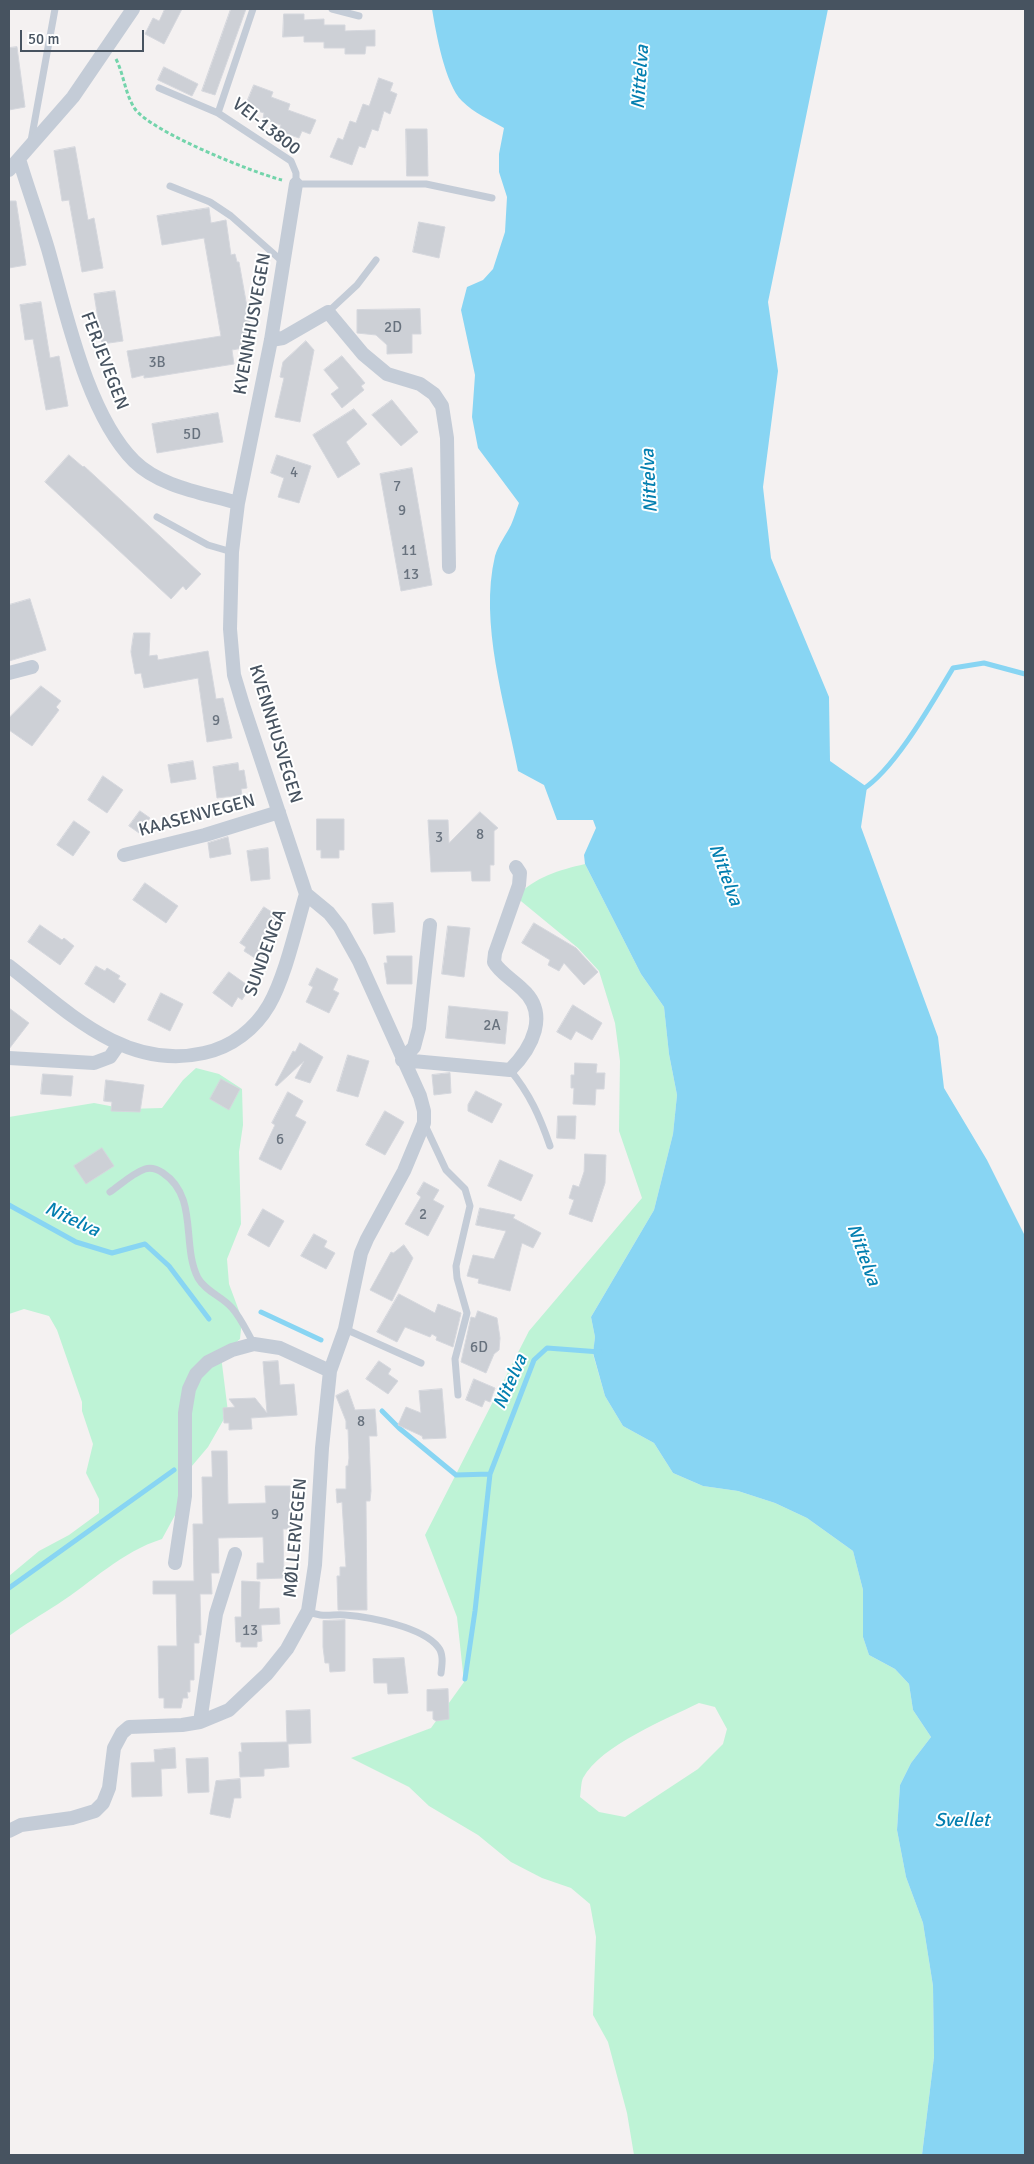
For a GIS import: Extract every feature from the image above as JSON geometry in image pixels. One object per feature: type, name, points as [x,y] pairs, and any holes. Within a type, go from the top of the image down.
[{"type":"street","points":[[9,170],[73,97],[133,9]]},
{"type":"street","name":"FERJEVEGEN","points":[[19,159],[48,248],[71,334],[94,395],[112,434],[134,462],[164,482],[238,503]]},
{"type":"street","name":"KVENNHUSVEGEN","points":[[296,184],[271,340],[238,503],[232,552],[230,630],[234,675],[306,894]]},
{"type":"street","points":[[271,340],[283,338],[328,312],[363,354],[387,374],[420,384],[434,394],[442,406],[447,438],[449,567]]},
{"type":"street","points":[[9,673],[32,667]]},
{"type":"street","name":"KAASENVEGEN","points":[[124,855],[205,836],[280,812]]},
{"type":"street","points":[[402,1060],[510,1070],[522,1058],[533,1042],[536,1024],[530,997],[494,962],[495,953],[519,884],[520,873],[516,867]]},
{"type":"street","points":[[306,894],[328,913],[340,927],[359,961],[402,1060],[420,1096],[424,1123]]},
{"type":"street","name":"SUNDENGA","points":[[9,966],[81,1022],[136,1052],[175,1058],[213,1052],[239,1039],[261,1018],[275,993],[306,894]]},
{"type":"street","points":[[402,1060],[414,1047],[419,1028],[430,925]]},
{"type":"street","points":[[9,1058],[94,1063],[110,1057],[119,1044]]},
{"type":"street","name":"MØLLERVEGEN","points":[[9,1831],[21,1825],[72,1818],[95,1811],[103,1803],[109,1788],[114,1748],[122,1733],[129,1727],[182,1725],[200,1722],[229,1710],[257,1684],[287,1649],[308,1611],[315,1565],[322,1448],[330,1370],[345,1329],[367,1239],[404,1171],[424,1123]]},
{"type":"street","points":[[174,1563],[185,1496],[185,1412],[189,1389],[196,1374],[208,1362],[232,1350],[254,1344],[280,1348],[330,1370]]},
{"type":"street","points":[[200,1722],[216,1614],[235,1554]]},
{"type":"lane","points":[[30,146],[55,9]]},
{"type":"lane","name":"VEI-13800","points":[[253,9],[218,114],[290,162],[296,173],[296,184]]},
{"type":"lane","points":[[332,9],[360,16]]},
{"type":"lane","points":[[159,88],[218,114]]},
{"type":"lane","points":[[296,184],[336,186],[426,184],[492,198]]},
{"type":"lane","points":[[170,186],[210,202],[230,216],[283,262]]},
{"type":"lane","points":[[328,312],[358,284],[376,260]]},
{"type":"lane","points":[[157,517],[208,545],[232,552]]},
{"type":"lane","points":[[510,1070],[527,1090],[538,1111],[550,1146]]},
{"type":"lane","points":[[424,1123],[446,1170],[465,1189],[470,1206],[456,1266],[457,1278],[467,1313],[455,1359],[458,1395]]},
{"type":"lane","points":[[110,1192],[144,1169],[152,1168],[168,1176],[181,1196],[186,1209],[193,1265],[198,1278],[210,1292],[233,1308],[254,1344]]},
{"type":"lane","points":[[345,1329],[421,1363]]},
{"type":"lane","points":[[308,1611],[324,1616],[343,1615],[370,1618],[418,1632],[439,1647],[442,1658],[441,1673]]},
{"type":"path","points":[[107,49],[115,57],[122,72],[131,102],[149,123],[258,174],[296,184]]},
{"type":"green space","points":[[585,864],[641,974],[664,1007],[669,1054],[677,1095],[673,1134],[654,1210],[591,1317],[595,1337],[593,1354],[605,1396],[623,1426],[654,1443],[673,1473],[703,1486],[738,1491],[775,1503],[807,1518],[853,1551],[863,1590],[863,1637],[869,1655],[895,1669],[909,1684],[913,1710],[931,1737],[911,1763],[900,1785],[897,1830],[906,1877],[923,1923],[933,1986],[934,2057],[922,2155],[634,2155],[627,2113],[608,2042],[593,2015],[596,1937],[590,1904],[571,1888],[542,1878],[511,1862],[478,1835],[429,1806],[409,1787],[351,1758],[431,1728],[464,1682],[457,1617],[425,1535],[529,1331],[642,1198],[619,1131],[620,1061],[615,1023],[599,971],[578,948],[516,897],[539,879]],"holes":[[[699,1703],[715,1707],[727,1729],[723,1744],[698,1769],[625,1817],[599,1812],[580,1797],[583,1778],[592,1766],[619,1744]]]},
{"type":"green space","points":[[196,1068],[219,1074],[242,1089],[243,1125],[239,1152],[241,1224],[227,1259],[229,1284],[242,1319],[240,1339],[221,1356],[228,1412],[208,1447],[186,1473],[180,1506],[162,1539],[120,1559],[71,1595],[9,1636],[9,1576],[39,1551],[69,1535],[99,1513],[99,1499],[86,1473],[93,1444],[82,1411],[82,1402],[57,1330],[49,1316],[24,1309],[9,1314],[9,1117],[94,1103],[126,1109],[162,1108],[183,1080]]},
{"type":"water","points":[[432,9],[828,9],[768,302],[778,371],[763,487],[771,558],[829,697],[830,761],[867,787],[861,827],[938,1037],[944,1088],[987,1160],[1025,1236],[1025,2155],[922,2155],[934,2057],[933,1986],[923,1923],[906,1877],[897,1830],[900,1785],[911,1763],[931,1737],[913,1710],[909,1684],[895,1669],[869,1655],[863,1637],[863,1590],[853,1551],[807,1518],[775,1503],[738,1491],[703,1486],[673,1473],[654,1443],[623,1426],[605,1396],[593,1353],[595,1337],[591,1317],[654,1210],[673,1134],[677,1095],[669,1054],[664,1007],[641,974],[585,864],[584,855],[596,828],[593,820],[557,820],[544,785],[518,771],[496,664],[490,608],[495,556],[511,525],[519,503],[478,448],[472,417],[475,375],[461,310],[467,287],[483,280],[493,269],[505,232],[507,197],[499,172],[499,154],[504,128],[472,109],[456,93],[442,58]]},
{"type":"building","points":[[165,9],[182,9],[164,44],[145,34],[153,18],[159,21]]},
{"type":"building","points":[[231,9],[246,9],[215,95],[202,91]]},
{"type":"building","points":[[284,14],[304,14],[304,20],[324,19],[324,25],[345,25],[345,31],[375,30],[375,46],[366,46],[365,54],[345,54],[345,48],[324,48],[324,42],[304,42],[304,36],[283,37]]},
{"type":"building","points":[[17,47],[25,107],[9,110],[9,48]]},
{"type":"building","points":[[164,67],[198,84],[192,96],[158,80]]},
{"type":"building","points":[[379,78],[393,83],[390,91],[397,94],[390,114],[384,111],[378,131],[372,129],[365,148],[359,146],[352,165],[330,157],[338,138],[343,140],[350,121],[356,123],[363,104],[369,106]]},
{"type":"building","points":[[254,85],[273,92],[271,97],[290,104],[288,110],[316,120],[310,134],[302,131],[299,138],[279,131],[281,125],[263,119],[264,113],[245,107]]},
{"type":"building","points":[[406,129],[427,129],[428,176],[407,176]]},
{"type":"building","points":[[75,147],[88,220],[94,218],[103,268],[82,272],[69,200],[62,201],[54,151]]},
{"type":"building","points":[[9,201],[16,201],[26,265],[9,268]]},
{"type":"building","points":[[209,208],[211,223],[226,220],[231,255],[235,254],[237,262],[239,262],[254,346],[232,350],[234,364],[153,377],[144,378],[144,375],[132,378],[127,351],[221,336],[204,238],[162,245],[157,216]]},
{"type":"building","points":[[419,222],[445,227],[439,258],[413,252]]},
{"type":"building","points":[[115,291],[123,341],[102,344],[94,294]]},
{"type":"building","points":[[41,302],[50,358],[59,356],[68,406],[46,410],[33,339],[25,340],[20,305]]},
{"type":"building","points":[[420,309],[421,334],[412,334],[412,353],[387,354],[387,345],[376,335],[357,333],[357,310]]},
{"type":"building","points":[[306,341],[314,350],[300,422],[275,417],[284,378],[280,377],[283,362]]},
{"type":"building","points":[[342,356],[365,383],[361,386],[364,390],[342,408],[331,394],[339,388],[324,370]]},
{"type":"building","points":[[392,400],[418,432],[401,446],[372,415]]},
{"type":"building","points":[[354,409],[367,424],[346,442],[360,464],[338,478],[313,435]]},
{"type":"building","points":[[218,413],[223,442],[157,453],[152,424]]},
{"type":"building","points":[[69,455],[84,466],[201,574],[186,590],[183,586],[171,599],[45,482]]},
{"type":"building","points":[[277,455],[311,466],[299,503],[278,497],[284,478],[271,473]]},
{"type":"building","points":[[412,468],[432,585],[401,591],[380,474]]},
{"type":"building","points":[[30,599],[46,650],[9,661],[9,605]]},
{"type":"building","points":[[134,633],[150,633],[149,656],[157,655],[158,660],[208,651],[216,699],[223,698],[232,738],[207,742],[198,678],[144,688],[141,673],[135,674],[131,652]]},
{"type":"building","points":[[41,686],[61,701],[56,707],[59,710],[32,746],[9,730],[9,718]]},
{"type":"building","points":[[193,761],[196,779],[171,783],[168,765]]},
{"type":"building","points":[[238,763],[239,771],[244,770],[247,788],[241,789],[242,795],[217,798],[213,767]]},
{"type":"building","points":[[103,776],[123,790],[107,813],[88,800]]},
{"type":"building","points":[[140,811],[150,818],[139,833],[129,826]]},
{"type":"building","points":[[480,812],[498,828],[494,831],[494,865],[490,865],[490,881],[472,881],[471,871],[431,872],[428,820],[448,820],[449,843]]},
{"type":"building","points":[[317,819],[344,819],[344,850],[339,850],[339,858],[321,858],[321,850],[317,850]]},
{"type":"building","points":[[74,821],[90,832],[73,856],[57,845]]},
{"type":"building","points":[[228,837],[231,854],[210,858],[208,843]]},
{"type":"building","points":[[268,848],[270,879],[251,881],[247,851]]},
{"type":"building","points":[[145,883],[178,906],[166,923],[133,900]]},
{"type":"building","points":[[393,903],[395,932],[374,934],[372,904]]},
{"type":"building","points":[[264,907],[281,918],[267,947],[270,949],[261,962],[244,951],[246,947],[240,943]]},
{"type":"building","points":[[534,923],[576,948],[598,972],[584,985],[564,963],[559,971],[548,965],[550,960],[522,943]]},
{"type":"building","points":[[40,925],[62,940],[64,938],[74,946],[60,965],[28,942]]},
{"type":"building","points":[[448,926],[470,928],[464,977],[442,974]]},
{"type":"building","points":[[387,956],[412,956],[412,984],[387,984],[384,963],[387,963]]},
{"type":"building","points":[[96,966],[105,971],[107,968],[120,976],[118,979],[126,984],[114,1003],[85,984]]},
{"type":"building","points":[[317,968],[338,979],[333,990],[339,993],[329,1013],[306,1002],[313,987],[309,985]]},
{"type":"building","points":[[229,972],[250,987],[242,1000],[238,997],[232,1007],[213,993]]},
{"type":"building","points":[[161,993],[183,1004],[170,1031],[148,1020]]},
{"type":"building","points":[[573,1005],[602,1023],[592,1040],[576,1031],[571,1040],[557,1032]]},
{"type":"building","points":[[449,1006],[508,1012],[505,1044],[446,1038]]},
{"type":"building","points":[[9,1008],[29,1023],[9,1049]]},
{"type":"building","points":[[300,1043],[323,1057],[310,1083],[295,1078],[304,1061],[277,1086],[275,1085],[293,1051],[295,1052]]},
{"type":"building","points":[[348,1055],[369,1061],[358,1097],[337,1091]]},
{"type":"building","points":[[575,1063],[597,1064],[596,1073],[605,1073],[604,1089],[596,1089],[595,1105],[573,1104],[574,1088],[571,1088],[571,1075],[574,1075]]},
{"type":"building","points":[[450,1073],[451,1093],[434,1095],[432,1075]]},
{"type":"building","points":[[43,1074],[73,1076],[71,1096],[41,1094]]},
{"type":"building","points":[[221,1079],[240,1089],[229,1110],[210,1099]]},
{"type":"building","points":[[106,1080],[144,1085],[140,1112],[111,1111],[112,1102],[104,1101]]},
{"type":"building","points":[[476,1091],[502,1104],[492,1123],[468,1111],[468,1105]]},
{"type":"building","points":[[288,1092],[303,1101],[295,1116],[306,1122],[281,1170],[259,1159],[275,1125],[272,1123]]},
{"type":"building","points":[[385,1111],[404,1122],[385,1155],[366,1145]]},
{"type":"building","points":[[558,1116],[576,1116],[575,1139],[557,1138]]},
{"type":"building","points":[[102,1148],[114,1166],[86,1184],[74,1166]]},
{"type":"building","points":[[585,1154],[606,1155],[605,1183],[592,1222],[569,1214],[574,1200],[569,1198],[573,1185],[579,1187],[584,1172]]},
{"type":"building","points":[[500,1160],[533,1175],[521,1201],[488,1186]]},
{"type":"building","points":[[424,1182],[439,1190],[433,1200],[444,1206],[428,1236],[405,1224],[421,1197],[417,1194]]},
{"type":"building","points":[[480,1208],[515,1215],[513,1218],[541,1233],[533,1248],[522,1243],[510,1291],[478,1283],[479,1279],[467,1276],[473,1255],[494,1259],[506,1231],[476,1225]]},
{"type":"building","points":[[263,1209],[284,1221],[269,1247],[248,1235]]},
{"type":"building","points":[[314,1234],[327,1241],[324,1247],[335,1253],[326,1269],[301,1256]]},
{"type":"building","points":[[404,1245],[413,1258],[392,1301],[370,1290],[391,1252],[393,1253]]},
{"type":"building","points":[[399,1294],[435,1313],[438,1304],[461,1313],[453,1347],[436,1340],[437,1337],[432,1334],[430,1337],[405,1327],[397,1342],[377,1332]]},
{"type":"building","points":[[478,1311],[497,1318],[500,1338],[499,1350],[494,1354],[486,1373],[461,1362],[471,1317],[475,1318]]},
{"type":"building","points":[[278,1361],[280,1385],[294,1384],[297,1415],[251,1418],[252,1429],[229,1430],[229,1423],[224,1423],[223,1408],[235,1407],[229,1399],[255,1398],[267,1413],[263,1362]]},
{"type":"building","points":[[379,1361],[391,1369],[388,1374],[398,1381],[388,1394],[366,1379]]},
{"type":"building","points":[[474,1379],[495,1388],[490,1402],[485,1400],[482,1407],[466,1400]]},
{"type":"building","points":[[442,1389],[446,1438],[423,1439],[422,1436],[398,1425],[406,1407],[421,1413],[419,1391]]},
{"type":"building","points":[[348,1390],[355,1410],[375,1409],[377,1436],[369,1436],[371,1491],[370,1501],[366,1501],[367,1610],[338,1610],[337,1576],[340,1576],[340,1567],[346,1567],[342,1502],[337,1503],[336,1489],[346,1489],[346,1466],[348,1466],[349,1458],[348,1429],[346,1429],[346,1421],[336,1396]]},
{"type":"building","points":[[212,1451],[227,1451],[228,1504],[266,1503],[265,1486],[290,1486],[291,1529],[283,1529],[284,1578],[257,1579],[257,1563],[264,1563],[263,1537],[218,1538],[219,1573],[211,1573],[212,1594],[200,1594],[201,1635],[199,1635],[199,1643],[194,1643],[194,1680],[190,1680],[190,1692],[187,1692],[188,1698],[183,1698],[181,1708],[164,1708],[164,1698],[159,1698],[158,1646],[177,1646],[176,1594],[153,1594],[153,1581],[194,1581],[193,1524],[203,1524],[202,1477],[212,1477]]},
{"type":"building","points":[[242,1581],[260,1582],[259,1609],[279,1608],[280,1624],[261,1625],[262,1641],[257,1642],[257,1647],[241,1647],[241,1642],[236,1642],[235,1617],[241,1617]]},
{"type":"building","points":[[345,1620],[345,1671],[330,1672],[329,1663],[325,1663],[323,1621]]},
{"type":"building","points":[[404,1658],[408,1693],[388,1694],[387,1683],[374,1683],[373,1659]]},
{"type":"building","points":[[448,1689],[449,1719],[436,1721],[433,1719],[433,1711],[427,1711],[427,1690]]},
{"type":"building","points":[[310,1710],[311,1743],[288,1744],[289,1767],[264,1769],[264,1776],[240,1777],[239,1752],[242,1752],[241,1743],[287,1742],[286,1711]]},
{"type":"building","points":[[175,1748],[176,1768],[161,1769],[162,1796],[132,1797],[131,1763],[155,1762],[154,1750]]},
{"type":"building","points":[[208,1758],[209,1792],[188,1793],[186,1759]]},
{"type":"building","points":[[240,1779],[241,1798],[234,1798],[230,1818],[210,1814],[216,1781]]},
{"type":"waterway","points":[[862,790],[875,780],[900,751],[953,668],[984,663],[1025,674]]},
{"type":"waterway","name":"Nitelva","points":[[9,1205],[76,1242],[112,1253],[145,1244],[169,1266],[209,1319]]},
{"type":"waterway","name":"Nitelva","points":[[261,1312],[321,1340]]},
{"type":"waterway","name":"Nitelva","points":[[382,1411],[399,1428],[456,1475],[490,1474],[534,1360],[547,1348],[600,1352]]},
{"type":"waterway","points":[[9,1588],[174,1470]]},
{"type":"waterway","points":[[465,1679],[475,1611],[490,1474]]},
{"type":"water label","name":"Nittelva","points":[[641,77]]},
{"type":"water label","name":"Nittelva","points":[[650,481]]},
{"type":"water label","name":"Nittelva","points":[[725,875]]},
{"type":"water label","name":"Nittelva","points":[[863,1255]]},
{"type":"water label","name":"Svellet","points":[[962,1821]]}]
